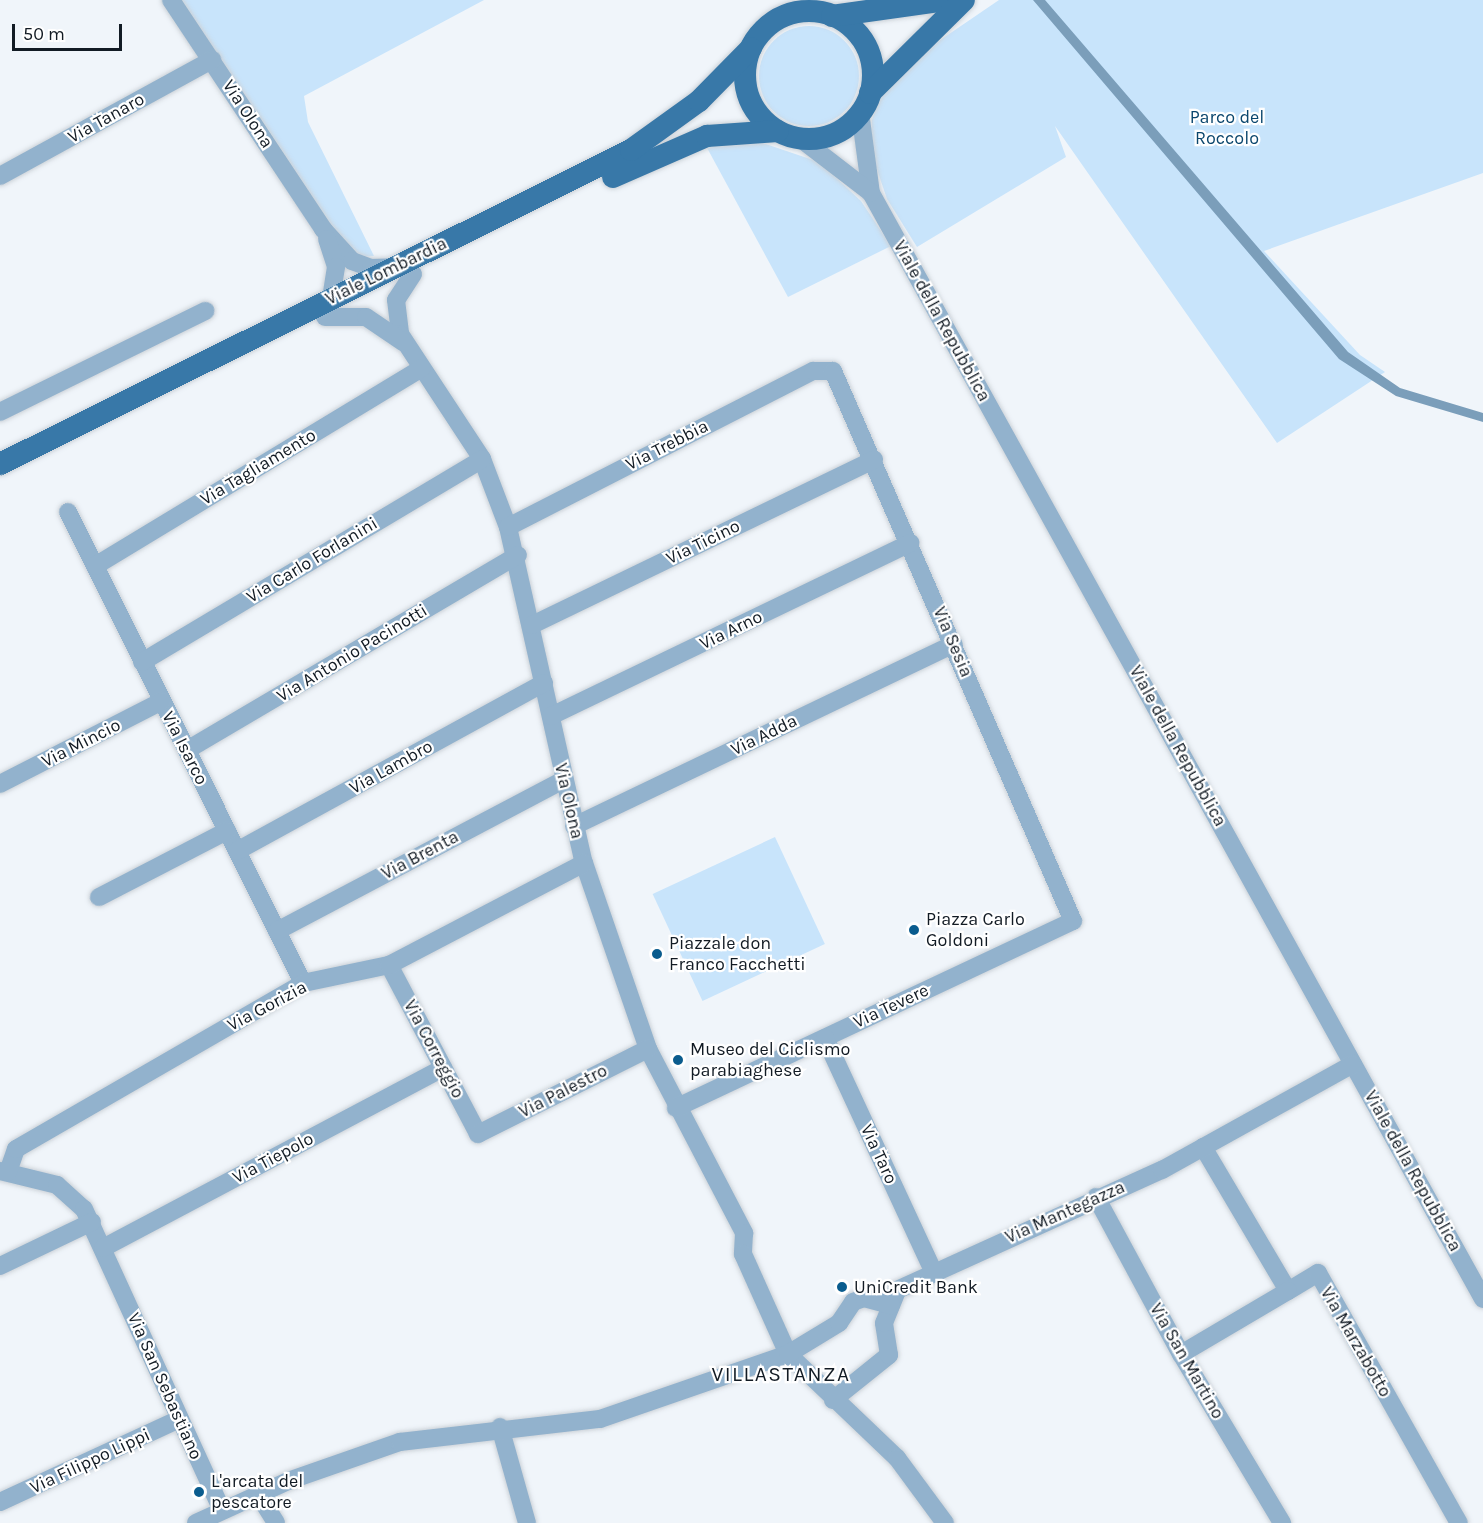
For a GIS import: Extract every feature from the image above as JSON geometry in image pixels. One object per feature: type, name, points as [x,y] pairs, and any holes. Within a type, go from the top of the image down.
[{"type":"main road","points":[[832,16],[946,0]]},
{"type":"main road","points":[[865,103],[872,70],[866,47],[852,28],[832,16],[808,11],[784,16],[764,29],[751,48],[748,95],[778,131],[801,139],[834,134],[865,103],[963,0]]},
{"type":"main road","name":"Viale Lombardia","points":[[404,270],[631,150],[699,101],[751,48]]},
{"type":"main road","name":"Viale Lombardia","points":[[0,469],[404,270],[682,144],[736,132],[778,131]]},
{"type":"main road","name":"Viale Lombardia","points":[[0,464],[328,307]]},
{"type":"street","name":"Via Olona","points":[[171,0],[322,230],[352,261],[371,268],[404,270],[396,300],[397,322],[406,345],[482,459],[518,555],[574,826],[584,863],[648,1049],[676,1108],[744,1233],[743,1254],[788,1354]]},
{"type":"street","name":"Via Tanaro","points":[[0,176],[212,60]]},
{"type":"street","points":[[865,103],[871,193]]},
{"type":"street","points":[[801,139],[871,193]]},
{"type":"street","name":"Viale della Repubblica","points":[[871,193],[1483,1299]]},
{"type":"street","name":"Via Olona","points":[[322,230],[336,267],[328,307],[366,317],[406,345]]},
{"type":"street","points":[[0,412],[205,311]]},
{"type":"street","name":"Via Tagliamento","points":[[95,566],[422,368]]},
{"type":"street","name":"Via Sesia","points":[[827,368],[838,376],[1073,921]]},
{"type":"street","name":"Via Trebbia","points":[[508,527],[827,368]]},
{"type":"street","name":"Via Carlo Forlanini","points":[[142,662],[482,459]]},
{"type":"street","name":"Via Ticino","points":[[532,625],[874,460]]},
{"type":"street","name":"Via Isarco","points":[[68,512],[303,983]]},
{"type":"street","name":"Via Arno","points":[[551,716],[910,543]]},
{"type":"street","name":"Via Antonio Pacinotti","points":[[187,750],[518,555]]},
{"type":"street","name":"Via Adda","points":[[574,826],[954,644]]},
{"type":"street","name":"Via Lambro","points":[[237,850],[544,683]]},
{"type":"street","name":"Via Mincio","points":[[0,784],[162,701]]},
{"type":"street","name":"Via Brenta","points":[[277,931],[563,780]]},
{"type":"street","points":[[99,897],[227,831]]},
{"type":"street","name":"Via Gorizia","points":[[4,1172],[16,1149],[303,983],[390,964],[584,863]]},
{"type":"street","name":"Via Tevere","points":[[676,1108],[1073,921]]},
{"type":"street","name":"Via Correggio","points":[[390,964],[478,1134]]},
{"type":"street","name":"Via Taro","points":[[825,1038],[933,1271]]},
{"type":"street","name":"Via Palestro","points":[[478,1134],[648,1049]]},
{"type":"street","name":"Via Mantegazza","points":[[833,1400],[889,1355],[884,1323],[897,1290],[933,1271],[1203,1147],[1353,1064]]},
{"type":"street","name":"Via Tiepolo","points":[[103,1248],[444,1068]]},
{"type":"street","points":[[1181,1354],[1288,1291],[1203,1147]]},
{"type":"street","name":"Via San Sebastiano","points":[[4,1172],[57,1185],[92,1222],[222,1510]]},
{"type":"street","name":"Via San Martino","points":[[1096,1197],[1181,1354],[1282,1523]]},
{"type":"street","points":[[0,1266],[92,1222]]},
{"type":"street","name":"Via Marzabotto","points":[[1288,1291],[1318,1273],[1459,1523]]},
{"type":"street","points":[[196,1523],[258,1494],[400,1442],[500,1427],[600,1419],[716,1382],[788,1354],[839,1323],[853,1302],[864,1298],[891,1305]]},
{"type":"street","points":[[788,1354],[833,1400],[897,1458],[945,1523]]},
{"type":"street","name":"Via Filippo Lippi","points":[[0,1503],[180,1419]]},
{"type":"street","points":[[500,1427],[527,1523]]},
{"type":"street","points":[[258,1494],[276,1523]]},
{"type":"green space","points":[[182,0],[484,0],[304,96],[308,122],[374,256],[356,257],[335,230]]},
{"type":"green space","name":"Parco del Roccolo","points":[[999,0],[1483,0],[1483,173],[1264,251],[1360,355],[1385,372],[1277,443],[1055,126],[1066,157],[917,247],[887,199],[871,152],[872,120],[883,88],[911,60]]},
{"type":"green space","points":[[809,26],[828,30],[844,41],[855,57],[859,76],[855,95],[844,111],[828,122],[809,126],[790,122],[774,111],[763,95],[759,76],[763,57],[774,41],[790,30]]},
{"type":"green space","points":[[760,142],[819,162],[861,201],[891,246],[788,297],[706,146]]},
{"type":"green space","points":[[775,837],[825,944],[703,1001],[653,894]]},
{"type":"shaded area","points":[[1033,0],[1045,0],[1348,352],[1400,388],[1483,413],[1483,422],[1396,396],[1339,359]]},
{"type":"place","name":"Piazza Carlo Goldoni","points":[[914,930]]},
{"type":"place","name":"Piazzale don Franco Facchetti","points":[[657,954]]},
{"type":"place","name":"Museo del Ciclismo parabiaghese","points":[[678,1060]]},
{"type":"place","name":"UniCredit Bank","points":[[842,1287]]},
{"type":"place","name":"L'arcata del pescatore","points":[[199,1492]]},
{"type":"district","name":"VILLASTANZA","points":[[781,1374]]}]
